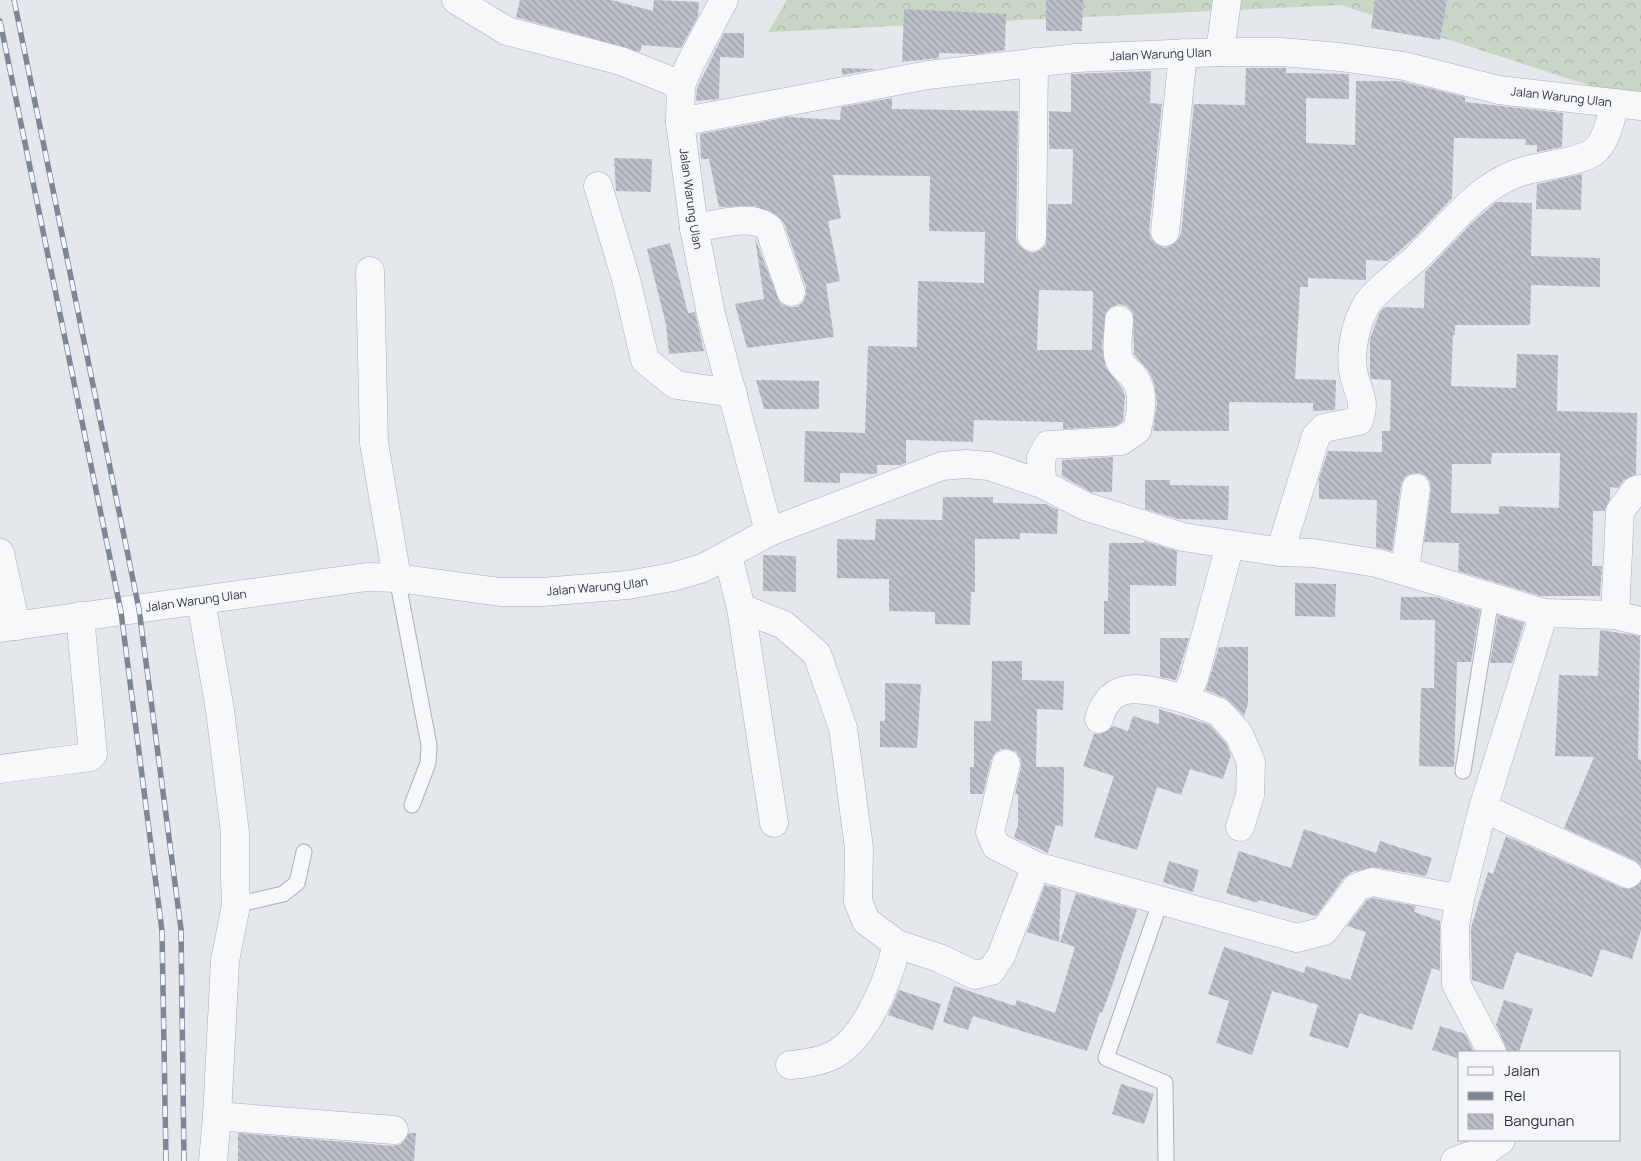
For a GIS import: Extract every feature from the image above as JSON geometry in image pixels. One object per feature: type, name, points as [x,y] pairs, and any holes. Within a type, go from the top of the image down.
[{"type":"street","points":[[456,0],[507,30],[621,62],[681,85]]},
{"type":"street","name":"Jalan Warung Ulan","points":[[8,627],[367,577],[397,578],[500,592],[586,590],[672,576],[703,568],[769,532],[734,393],[711,314],[694,228],[680,122],[681,85],[724,0]]},
{"type":"street","points":[[1220,52],[1227,0]]},
{"type":"street","name":"Jalan Warung Ulan","points":[[680,122],[928,75],[1076,58],[1220,52],[1281,52],[1340,57],[1404,66],[1499,90],[1628,104]]},
{"type":"street","points":[[1165,232],[1183,53]]},
{"type":"street","points":[[1032,237],[1034,62]]},
{"type":"street","points":[[1280,552],[1316,436],[1324,428],[1359,421],[1364,408],[1353,370],[1353,361],[1358,322],[1368,302],[1447,228],[1464,208],[1486,190],[1515,174],[1593,153],[1628,104]]},
{"type":"street","points":[[598,186],[626,279],[646,360],[676,385],[734,393]]},
{"type":"street","points":[[694,228],[745,221],[762,222],[769,228],[792,292]]},
{"type":"street","points":[[370,271],[374,443],[397,578]]},
{"type":"street","points":[[1042,484],[1041,458],[1048,445],[1121,441],[1136,430],[1142,409],[1140,391],[1132,375],[1123,368],[1118,355],[1119,320]]},
{"type":"street","points":[[769,532],[942,466],[966,464],[989,466],[1042,484],[1087,507],[1142,526],[1183,537],[1280,552],[1346,557],[1405,570],[1491,599],[1544,613],[1628,618],[1620,511],[1636,490],[1641,489]]},
{"type":"street","points":[[1405,570],[1416,488]]},
{"type":"street","points":[[1185,699],[1194,678],[1230,545]]},
{"type":"street","points":[[0,553],[8,627]]},
{"type":"street","points":[[728,556],[741,608],[774,823]]},
{"type":"street","points":[[201,601],[220,710],[234,833],[236,905],[225,961],[213,1161]]},
{"type":"street","points":[[741,608],[784,625],[816,654],[843,728],[859,848],[858,901],[866,921],[897,944],[975,975],[990,971],[1001,956],[1036,866]]},
{"type":"street","points":[[1491,1051],[1456,984],[1455,926],[1483,808],[1544,613]]},
{"type":"street","points":[[0,769],[90,757],[93,754],[80,616]]},
{"type":"street","points":[[1099,719],[1103,705],[1117,692],[1132,688],[1148,689],[1185,699],[1219,712],[1239,734],[1251,762],[1250,795],[1240,827]]},
{"type":"street","points":[[1006,764],[990,832],[996,846],[1036,866],[1297,938],[1324,931],[1357,887],[1372,882],[1460,899]]},
{"type":"street","points":[[1483,808],[1628,874]]},
{"type":"street","points":[[790,1065],[812,1064],[833,1056],[850,1045],[862,1031],[882,994],[897,944]]},
{"type":"street","points":[[217,1116],[394,1130]]},
{"type":"street","points":[[1455,1161],[1486,1150],[1500,1141]]},
{"type":"lane","points":[[397,578],[429,745],[428,763],[412,805]]},
{"type":"lane","points":[[1464,771],[1491,599]]},
{"type":"lane","points":[[236,905],[283,894],[297,883],[304,852]]},
{"type":"lane","points":[[1161,900],[1106,1058],[1165,1083],[1166,1161]]},
{"type":"green space","points":[[787,0],[1641,0],[1641,102],[1341,5],[768,32]]},
{"type":"building","points":[[520,0],[611,0],[653,11],[654,0],[699,2],[698,16],[681,48],[642,45],[640,52],[516,17]]},
{"type":"building","points":[[1046,0],[1083,0],[1082,31],[1046,31]]},
{"type":"building","points":[[1375,0],[1447,0],[1440,40],[1371,28]]},
{"type":"building","points":[[904,9],[1006,14],[1005,50],[978,54],[939,53],[939,58],[902,62]]},
{"type":"building","points":[[724,33],[744,33],[744,58],[720,57],[719,99],[696,101],[697,88]]},
{"type":"building","points":[[842,68],[876,69],[842,75]]},
{"type":"building","points":[[1246,68],[1286,68],[1286,73],[1349,74],[1349,99],[1306,98],[1306,143],[1355,145],[1356,81],[1399,81],[1465,97],[1465,102],[1563,113],[1562,147],[1537,152],[1537,145],[1525,145],[1526,139],[1454,138],[1452,198],[1415,237],[1388,261],[1366,260],[1366,280],[1308,278],[1308,287],[1300,287],[1295,379],[1336,380],[1335,410],[1313,411],[1313,403],[1229,402],[1229,431],[1153,431],[1157,402],[1154,383],[1148,370],[1134,354],[1133,313],[1127,306],[1119,304],[1111,307],[1106,312],[1102,346],[1106,368],[1122,388],[1125,396],[1123,421],[1116,426],[1063,429],[1063,422],[974,420],[973,442],[906,440],[906,463],[900,465],[877,465],[877,474],[840,473],[840,483],[804,482],[805,431],[865,433],[868,346],[917,347],[918,281],[984,283],[985,232],[929,231],[930,176],[833,175],[841,218],[828,221],[840,281],[826,284],[834,337],[747,348],[735,304],[764,299],[755,238],[780,303],[788,307],[797,307],[803,302],[806,295],[806,287],[784,223],[777,215],[754,206],[719,207],[709,159],[701,159],[700,134],[788,117],[840,120],[841,107],[892,98],[892,109],[1018,111],[1016,237],[1018,244],[1024,250],[1032,253],[1046,245],[1048,204],[1072,204],[1073,149],[1049,149],[1049,111],[1071,112],[1071,74],[1151,71],[1150,103],[1162,104],[1149,231],[1151,238],[1156,244],[1164,248],[1171,246],[1181,234],[1194,104],[1245,105]],"holes":[[[1039,290],[1093,291],[1092,350],[1037,350]]]},
{"type":"building","points":[[614,158],[652,159],[651,192],[616,191]]},
{"type":"building","points":[[1582,174],[1581,210],[1536,209],[1537,184]]},
{"type":"building","points":[[1496,202],[1532,203],[1531,256],[1600,258],[1600,287],[1531,285],[1530,325],[1455,325],[1451,386],[1516,388],[1517,354],[1558,355],[1557,411],[1637,413],[1636,474],[1624,480],[1618,488],[1610,487],[1610,499],[1604,511],[1593,511],[1592,566],[1602,566],[1600,596],[1541,596],[1458,571],[1459,543],[1424,542],[1431,490],[1430,482],[1426,476],[1419,473],[1410,474],[1404,478],[1401,485],[1392,551],[1376,547],[1377,500],[1319,499],[1319,478],[1328,451],[1382,452],[1382,431],[1390,431],[1391,380],[1371,379],[1370,373],[1370,339],[1380,312],[1385,307],[1424,308],[1425,272],[1472,223]],"holes":[[[1492,453],[1560,453],[1559,508],[1499,506],[1499,514],[1451,513],[1452,464],[1491,464]]]},
{"type":"building","points":[[670,243],[688,313],[695,312],[704,351],[669,354],[666,324],[647,249]]},
{"type":"building","points":[[756,380],[819,381],[819,409],[764,409]]},
{"type":"building","points":[[1113,457],[1112,492],[1091,492],[1062,476],[1062,460]]},
{"type":"building","points":[[1145,480],[1170,480],[1170,485],[1229,486],[1228,520],[1178,519],[1145,509]]},
{"type":"building","points":[[943,497],[993,497],[993,503],[1046,504],[1058,510],[1057,534],[1020,533],[1020,539],[975,539],[975,592],[971,592],[970,625],[935,624],[935,612],[889,611],[889,579],[837,578],[837,539],[875,540],[876,519],[942,520]]},
{"type":"building","points":[[1144,541],[1177,551],[1176,586],[1130,585],[1130,634],[1104,634],[1104,601],[1108,601],[1109,543],[1144,543]]},
{"type":"building","points":[[763,555],[796,556],[796,592],[763,591]]},
{"type":"building","points":[[1295,583],[1336,584],[1335,617],[1295,616]]},
{"type":"building","points":[[1401,597],[1435,597],[1480,610],[1471,662],[1457,662],[1454,767],[1419,766],[1421,688],[1434,688],[1435,620],[1400,620]]},
{"type":"building","points":[[1498,615],[1524,623],[1512,663],[1490,663]]},
{"type":"building","points":[[1600,630],[1640,636],[1638,759],[1641,760],[1641,866],[1634,860],[1564,828],[1594,757],[1555,756],[1559,675],[1598,676]]},
{"type":"building","points":[[1160,638],[1189,638],[1176,680],[1160,677]]},
{"type":"building","points":[[1219,647],[1248,647],[1248,704],[1244,716],[1225,698],[1206,690]]},
{"type":"building","points":[[992,661],[1022,661],[1022,680],[1064,681],[1063,710],[1037,709],[1036,767],[1064,767],[1063,827],[1056,825],[1048,853],[1014,837],[1018,825],[1018,794],[1015,794],[1021,767],[1021,759],[1016,752],[1009,749],[1001,749],[995,753],[991,760],[983,794],[970,794],[970,767],[974,767],[974,721],[991,721]]},
{"type":"building","points":[[885,683],[921,684],[917,748],[880,747],[880,721],[885,721]]},
{"type":"building","points":[[1159,709],[1210,725],[1226,743],[1231,755],[1223,779],[1190,769],[1181,795],[1157,787],[1137,850],[1094,837],[1114,776],[1083,766],[1094,734],[1101,734],[1113,726],[1128,731],[1133,716],[1159,724]]},
{"type":"building","points":[[1304,829],[1376,853],[1380,841],[1432,858],[1426,876],[1374,867],[1352,872],[1344,878],[1316,916],[1259,900],[1258,903],[1226,893],[1239,851],[1291,868]]},
{"type":"building","points":[[1506,836],[1622,888],[1630,889],[1641,882],[1641,930],[1632,959],[1601,949],[1592,977],[1516,952],[1503,990],[1472,980],[1471,928],[1488,872],[1493,874]]},
{"type":"building","points":[[1169,861],[1199,870],[1193,892],[1163,882]]},
{"type":"building","points":[[1045,885],[1061,889],[1059,942],[1027,932]]},
{"type":"building","points":[[1076,893],[1137,910],[1112,986],[1102,1013],[1100,1012],[1087,1051],[973,1016],[968,1030],[943,1022],[954,986],[1015,1006],[1017,1000],[1055,1013],[1075,947],[1060,942]]},
{"type":"building","points":[[1373,898],[1416,906],[1414,912],[1440,921],[1440,971],[1432,968],[1412,1030],[1359,1013],[1348,1048],[1309,1036],[1318,1005],[1272,991],[1252,1055],[1216,1043],[1229,1001],[1208,994],[1224,947],[1304,973],[1306,966],[1350,980],[1366,932],[1347,926],[1367,900]]},
{"type":"building","points":[[899,990],[941,1004],[933,1030],[888,1015]]},
{"type":"building","points":[[1504,1000],[1533,1009],[1519,1051],[1507,1050],[1496,1025]]},
{"type":"building","points":[[1440,1026],[1465,1034],[1474,1051],[1458,1051],[1458,1058],[1432,1050]]},
{"type":"building","points":[[1121,1084],[1154,1094],[1144,1124],[1112,1114]]},
{"type":"building","points":[[238,1133],[393,1146],[401,1144],[409,1133],[416,1133],[414,1161],[238,1161]]},
{"type":"railway","points":[[14,0],[139,609],[181,929],[184,1161]]},
{"type":"railway","points":[[0,21],[121,612],[162,931],[166,1161]]}]
